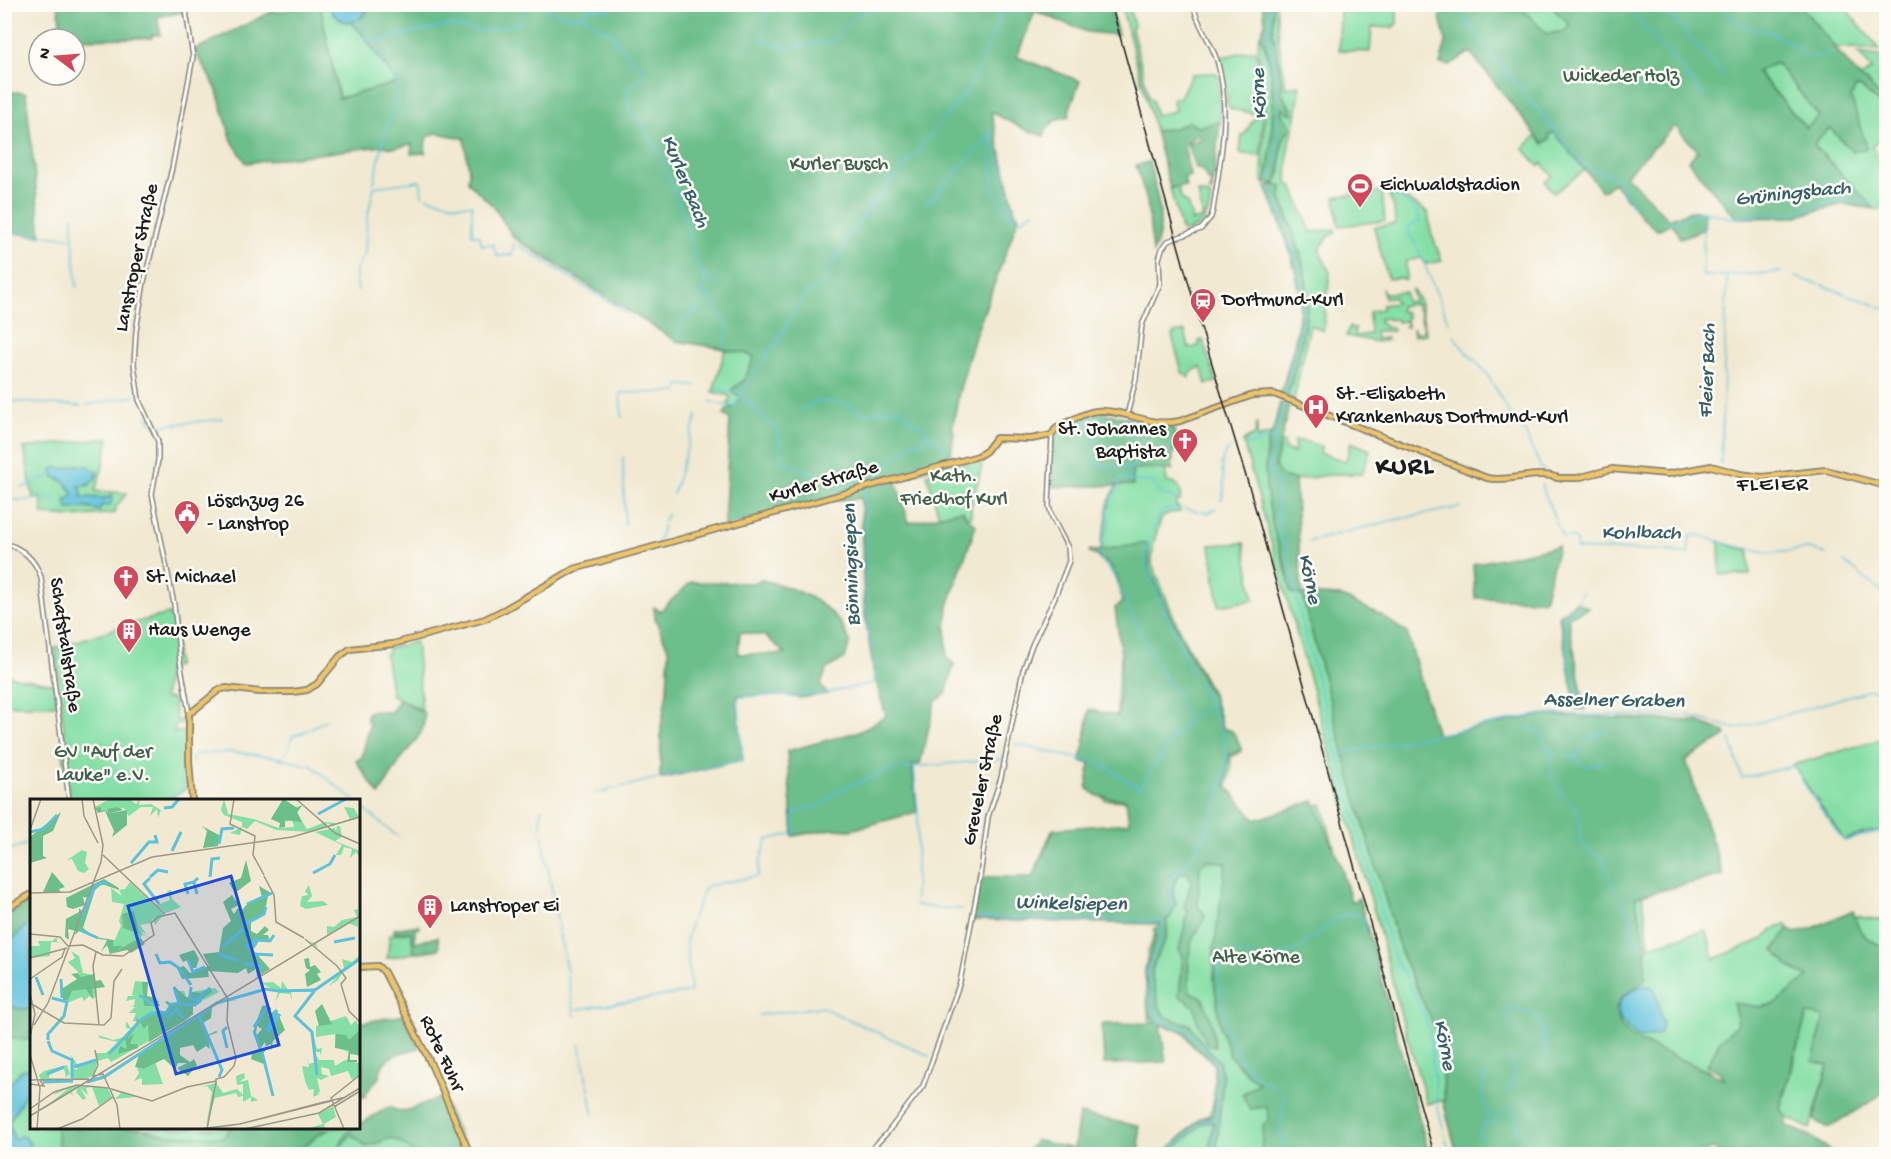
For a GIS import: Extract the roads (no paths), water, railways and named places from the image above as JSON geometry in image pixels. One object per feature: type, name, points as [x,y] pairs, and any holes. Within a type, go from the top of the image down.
[{"type":"main road","name":"Kurler Straße","points":[[189,713],[219,690],[226,688],[260,692],[307,690],[317,684],[340,656],[350,649],[393,644],[485,619],[574,569],[978,456],[986,451],[996,438],[1031,439],[1052,435],[1059,426],[1093,412],[1104,411],[1162,423],[1174,422],[1253,394],[1267,393],[1280,396],[1486,478],[1499,480],[1533,475],[1577,478],[1612,469],[1672,473],[1711,466],[1751,476],[1770,477],[1826,470],[1887,486]]},
{"type":"main road","name":"Lanstroper Straße","points":[[189,713],[191,799]]},
{"type":"main road","points":[[4,910],[30,895]]},
{"type":"main road","name":"Rote Fuhr","points":[[360,967],[382,968],[425,1051],[470,1155]]},
{"type":"street","name":"Lanstroper Straße","points":[[185,4],[193,57],[172,168],[144,282],[134,361],[139,400],[158,441],[158,460],[152,494],[175,610],[182,676],[189,713]]},
{"type":"street","points":[[1127,415],[1136,379],[1142,325],[1158,290],[1161,271],[1160,255],[1166,243],[1201,229],[1211,217],[1225,111],[1220,72],[1215,55],[1196,17],[1193,4]]},
{"type":"street","name":"Greveler Straße","points":[[867,1155],[920,1091],[960,982],[980,877],[988,817],[1001,778],[1023,670],[1069,561],[1068,548],[1054,523],[1049,506],[1052,435]]},
{"type":"street","name":"Schafstallstraße","points":[[4,543],[20,550],[36,566],[44,587],[69,799]]},
{"type":"water","points":[[329,4],[372,5],[357,20],[347,22],[334,14]]},
{"type":"water","points":[[77,465],[89,466],[98,472],[91,483],[79,486],[82,492],[81,497],[107,498],[113,496],[110,506],[102,505],[99,511],[87,507],[68,509],[65,500],[70,499],[73,493],[64,481],[54,477],[52,470],[57,467],[63,469]]},
{"type":"water","points":[[30,921],[30,1008],[21,1009],[5,1002],[7,945]]},
{"type":"water","points":[[1640,986],[1650,986],[1655,990],[1663,1023],[1659,1034],[1639,1038],[1621,1020],[1618,1009],[1625,996]]},
{"type":"water","points":[[21,1070],[30,1070],[30,1080],[9,1123],[14,1139],[16,1140],[19,1136],[25,1137],[30,1145],[30,1152],[29,1154],[5,1154],[5,1090]]},
{"type":"waterway","name":"Kurler Bach","points":[[537,4],[542,7]]},
{"type":"waterway","points":[[584,16],[587,10],[596,8],[610,11],[615,4]]},
{"type":"waterway","points":[[768,4],[762,40],[788,48],[833,41],[851,19],[877,4]]},
{"type":"waterway","points":[[935,130],[972,84],[1005,4]]},
{"type":"waterway","points":[[1022,4],[1034,11],[1037,4]]},
{"type":"waterway","name":"Körne","points":[[1269,4],[1271,22],[1267,34],[1273,51],[1273,66],[1278,76],[1280,107],[1276,121],[1279,131],[1275,165],[1268,184],[1293,249],[1304,302],[1299,337],[1284,396]]},
{"type":"waterway","points":[[1626,4],[1706,98]]},
{"type":"waterway","points":[[1660,4],[1725,76]]},
{"type":"waterway","points":[[1722,4],[1732,18],[1743,26],[1773,33],[1782,40],[1796,45]]},
{"type":"waterway","points":[[365,35],[386,43],[390,37],[452,25],[481,31],[520,23],[525,5]]},
{"type":"waterway","name":"Kurler Bach","points":[[546,8],[561,14]]},
{"type":"waterway","points":[[1453,8],[1457,10],[1581,163],[1615,177],[1633,207]]},
{"type":"waterway","name":"Kurler Bach","points":[[562,15],[588,18]]},
{"type":"waterway","points":[[357,19],[399,87],[397,103],[384,137],[374,183]]},
{"type":"waterway","name":"Kurler Bach","points":[[590,20],[609,31],[619,46],[628,53],[631,62],[641,64],[645,76],[626,90],[631,112],[642,123],[660,155],[685,217],[691,245],[704,274],[705,289]]},
{"type":"waterway","points":[[1797,46],[1802,52]]},
{"type":"waterway","points":[[1822,55],[1833,54]]},
{"type":"waterway","points":[[1803,57],[1819,56]]},
{"type":"waterway","points":[[992,131],[1014,217]]},
{"type":"waterway","points":[[900,172],[932,133]]},
{"type":"waterway","points":[[927,204],[991,134],[993,187],[1001,204],[1017,219]]},
{"type":"waterway","points":[[764,360],[808,292],[824,283],[852,230],[897,175]]},
{"type":"waterway","points":[[358,290],[356,270],[365,253],[367,219],[374,187],[419,181],[422,196]]},
{"type":"waterway","name":"Kohlbach","points":[[1382,188],[1397,196]]},
{"type":"waterway","points":[[426,197],[456,205],[472,205],[472,234],[480,236],[482,245],[493,244],[497,256],[512,255],[514,243]]},
{"type":"waterway","name":"Kohlbach","points":[[1401,199],[1418,211],[1419,222],[1411,225],[1407,230],[1417,246]]},
{"type":"waterway","name":"Grüningsbach","points":[[1668,224],[1703,211],[1731,218],[1798,211],[1841,200],[1886,204]]},
{"type":"waterway","points":[[1020,220],[1034,212]]},
{"type":"waterway","points":[[1703,212],[1703,276],[1715,276]]},
{"type":"waterway","points":[[46,235],[73,238],[73,216]]},
{"type":"waterway","points":[[4,231],[43,235]]},
{"type":"waterway","points":[[73,238],[77,287]]},
{"type":"waterway","points":[[518,245],[627,313]]},
{"type":"waterway","name":"Kohlbach","points":[[1418,249],[1449,323]]},
{"type":"waterway","points":[[1755,274],[1781,272]]},
{"type":"waterway","points":[[1719,276],[1753,274]]},
{"type":"waterway","points":[[705,275],[718,285]]},
{"type":"waterway","points":[[1795,277],[1818,284]]},
{"type":"waterway","name":"Fleier Bach","points":[[1721,464],[1727,278]]},
{"type":"waterway","points":[[1822,285],[1845,294]]},
{"type":"waterway","points":[[703,291],[712,299],[718,312],[728,323],[724,347]]},
{"type":"waterway","name":"Kurler Bach","points":[[675,340],[683,318],[700,309],[702,292]]},
{"type":"waterway","points":[[1848,295],[1875,305]]},
{"type":"waterway","points":[[1878,306],[1886,309]]},
{"type":"waterway","name":"Kohlbach","points":[[1454,335],[1486,373],[1510,415],[1525,432],[1540,467],[1545,471]]},
{"type":"waterway","points":[[711,402],[734,407],[761,364]]},
{"type":"waterway","points":[[622,417],[620,393],[678,392],[679,385],[696,386]]},
{"type":"waterway","points":[[717,389],[742,395]]},
{"type":"waterway","points":[[140,395],[142,402]]},
{"type":"waterway","points":[[86,405],[136,396]]},
{"type":"waterway","points":[[745,399],[778,430],[782,461],[791,464]]},
{"type":"waterway","points":[[4,401],[81,406]]},
{"type":"waterway","points":[[801,409],[817,401],[849,406],[864,414],[899,408],[905,412],[910,421],[920,424],[928,434]]},
{"type":"waterway","name":"Körne","points":[[1283,401],[1270,464],[1271,474],[1277,484],[1278,530],[1288,553],[1303,627],[1391,947],[1425,1016],[1429,1030],[1438,1108],[1450,1154]]},
{"type":"waterway","points":[[1055,436],[1063,428],[1094,414],[1097,463],[1106,467],[1134,467],[1136,465],[1133,428],[1129,423]]},
{"type":"waterway","points":[[673,494],[697,415]]},
{"type":"waterway","points":[[148,416],[154,425]]},
{"type":"waterway","points":[[157,426],[222,419]]},
{"type":"waterway","name":"Bönningsiepen","points":[[870,483],[913,442],[922,443],[928,434],[950,448]]},
{"type":"waterway","name":"Alte Körne","points":[[1247,445],[1276,437]]},
{"type":"waterway","name":"Alte Körne","points":[[1221,501],[1224,486],[1223,459],[1232,447]]},
{"type":"waterway","points":[[623,457],[625,526]]},
{"type":"waterway","points":[[794,465],[837,482],[846,491]]},
{"type":"waterway","points":[[1129,468],[1131,481]]},
{"type":"waterway","points":[[21,488],[39,479],[48,478],[53,472]]},
{"type":"waterway","points":[[1103,546],[1109,526],[1108,510],[1122,477],[1131,481],[1153,482],[1158,492],[1178,500]]},
{"type":"waterway","name":"Kohlbach","points":[[1541,484],[1562,537],[1575,538],[1577,549],[1688,554],[1690,536],[1698,535],[1735,546],[1771,553]]},
{"type":"waterway","name":"Bönningsiepen","points":[[741,697],[823,694],[877,682],[868,629],[865,590],[865,490]]},
{"type":"waterway","points":[[4,501],[57,498]]},
{"type":"waterway","points":[[1307,542],[1390,521],[1460,507]]},
{"type":"waterway","name":"Alte Körne","points":[[1177,508],[1165,509],[1159,515],[1146,551],[1147,567],[1193,672]]},
{"type":"waterway","name":"Alte Körne","points":[[1202,511],[1208,513],[1216,508]]},
{"type":"waterway","name":"Alte Körne","points":[[1183,509],[1198,511]]},
{"type":"waterway","points":[[664,522],[667,514]]},
{"type":"waterway","points":[[658,543],[663,526]]},
{"type":"waterway","points":[[1774,553],[1807,549],[1818,551]]},
{"type":"waterway","points":[[1015,744],[1102,764],[1140,788],[1175,733],[1187,723],[1187,717],[1176,693],[1160,670],[1124,599],[1117,580],[1103,561],[1100,552]]},
{"type":"waterway","points":[[1820,552],[1826,554]]},
{"type":"waterway","points":[[1844,562],[1886,595]]},
{"type":"waterway","points":[[1581,696],[1568,663],[1563,617],[1579,607],[1578,601],[1582,592]]},
{"type":"waterway","name":"Alte Körne","points":[[1167,917],[1172,905],[1171,882],[1200,844],[1221,790],[1226,763],[1226,753],[1219,725],[1198,680]]},
{"type":"waterway","name":"Asselner Graben","points":[[1338,754],[1541,714],[1690,716],[1736,729],[1870,690],[1886,690]]},
{"type":"waterway","name":"Bönningsiepen","points":[[661,777],[743,760],[738,697]]},
{"type":"waterway","points":[[1193,718],[1211,704]]},
{"type":"waterway","points":[[280,759],[288,750],[293,735],[300,734],[326,720]]},
{"type":"waterway","points":[[1530,725],[1530,729],[1538,730]]},
{"type":"waterway","points":[[1586,743],[1594,735],[1607,731]]},
{"type":"waterway","points":[[1540,733],[1547,749],[1556,752],[1550,758]]},
{"type":"waterway","points":[[1730,738],[1742,778],[1794,766],[1828,819]]},
{"type":"waterway","points":[[578,1009],[691,992],[686,941],[692,919],[706,886],[758,876],[767,840],[795,833],[793,813],[825,804],[835,792],[892,769],[1002,759],[1007,742]]},
{"type":"waterway","points":[[1575,757],[1583,748]]},
{"type":"waterway","points":[[193,768],[192,756],[195,754],[231,752],[274,757],[312,766],[353,799]]},
{"type":"waterway","points":[[1566,755],[1575,758],[1587,767],[1602,762]]},
{"type":"waterway","points":[[1550,762],[1552,778]]},
{"type":"waterway","points":[[914,768],[918,813],[915,900]]},
{"type":"waterway","points":[[182,786],[181,772],[187,769]]},
{"type":"waterway","name":"Bönningsiepen","points":[[602,792],[607,792],[609,788],[614,789],[658,778]]},
{"type":"waterway","points":[[1554,783],[1566,797]]},
{"type":"waterway","points":[[170,799],[182,788]]},
{"type":"waterway","points":[[1569,800],[1580,819],[1581,841],[1589,850],[1601,856],[1607,870]]},
{"type":"waterway","points":[[360,806],[398,837]]},
{"type":"waterway","points":[[541,809],[541,830]]},
{"type":"waterway","points":[[1830,822],[1844,841],[1877,832],[1883,834]]},
{"type":"waterway","points":[[542,834],[546,856]]},
{"type":"waterway","points":[[4,852],[30,843]]},
{"type":"waterway","points":[[546,858],[554,902]]},
{"type":"waterway","points":[[1608,873],[1609,878]]},
{"type":"waterway","points":[[1610,880],[1617,893]]},
{"type":"waterway","points":[[1621,900],[1630,917],[1638,949]]},
{"type":"waterway","points":[[914,905],[962,909]]},
{"type":"waterway","points":[[555,906],[558,927]]},
{"type":"waterway","points":[[1334,921],[1354,913],[1361,918],[1366,931]]},
{"type":"waterway","name":"Alte Körne","points":[[979,918],[1163,921],[1160,942],[1147,971],[1154,1010],[1163,1021],[1187,1029],[1217,1065],[1220,1084],[1216,1096],[1217,1117],[1212,1154]]},
{"type":"waterway","points":[[1281,1089],[1253,1074],[1235,1049],[1222,1006],[1218,960],[1233,954],[1267,958],[1282,956],[1305,944],[1332,922]]},
{"type":"waterway","points":[[558,928],[567,972]]},
{"type":"waterway","points":[[567,975],[571,993]]},
{"type":"waterway","points":[[571,995],[575,1016]]},
{"type":"waterway","points":[[1509,1008],[1515,1006],[1539,1019],[1548,1059]]},
{"type":"waterway","points":[[759,1015],[821,1007],[930,1056]]},
{"type":"waterway","points":[[1507,1011],[1509,1019]]},
{"type":"waterway","points":[[1511,1022],[1511,1032]]},
{"type":"waterway","points":[[580,1043],[587,1081]]},
{"type":"waterway","points":[[1511,1058],[1514,1078]]},
{"type":"waterway","points":[[1485,1123],[1488,1117],[1483,1090],[1487,1075]]},
{"type":"waterway","points":[[1508,1093],[1507,1089],[1514,1079]]},
{"type":"waterway","points":[[588,1084],[594,1116]]},
{"type":"waterway","points":[[1280,1092],[1285,1098],[1280,1129],[1284,1154]]},
{"type":"waterway","points":[[1510,1105],[1517,1127],[1524,1137]]},
{"type":"waterway","points":[[1494,1124],[1505,1108]]},
{"type":"waterway","points":[[1167,1154],[1202,1122],[1215,1118]]},
{"type":"waterway","points":[[1484,1141],[1479,1134],[1485,1123],[1492,1124]]},
{"type":"waterway","points":[[1093,1154],[1095,1152],[1126,1154]]},
{"type":"railway","points":[[1111,4],[1200,324],[1251,493],[1434,1154]]},
{"type":"place","name":"Eichwaldstadion","points":[[1360,209]]},
{"type":"place","name":"Dortmund-Kurl","points":[[1203,324]]},
{"type":"place","name":"St.-Elisabeth Krankenhaus Dortmund-Kurl","points":[[1316,430]]},
{"type":"place","name":"St. Johannes Baptista","points":[[1185,464]]},
{"type":"place","name":"Löschzug 26 - Lanstrop","points":[[187,536]]},
{"type":"place","name":"St. Michael","points":[[126,601]]},
{"type":"place","name":"Haus Wenge","points":[[129,654]]},
{"type":"place","name":"Lanstroper Ei","points":[[430,930]]},
{"type":"district","name":"KURL","points":[[1405,468]]},
{"type":"district","name":"FLEIER","points":[[1773,486]]},
{"type":"park label","name":"Wickeder Holz","points":[[1621,77]]},
{"type":"park label","name":"Kurler Busch","points":[[839,165]]},
{"type":"park label","name":"Kath. Friedhof Kurl","points":[[954,488]]},
{"type":"park label","name":"GV \"Auf der Lauke\" e.V.","points":[[103,764]]},
{"type":"water label","name":"Winkelsiepen","points":[[1071,905]]}]
